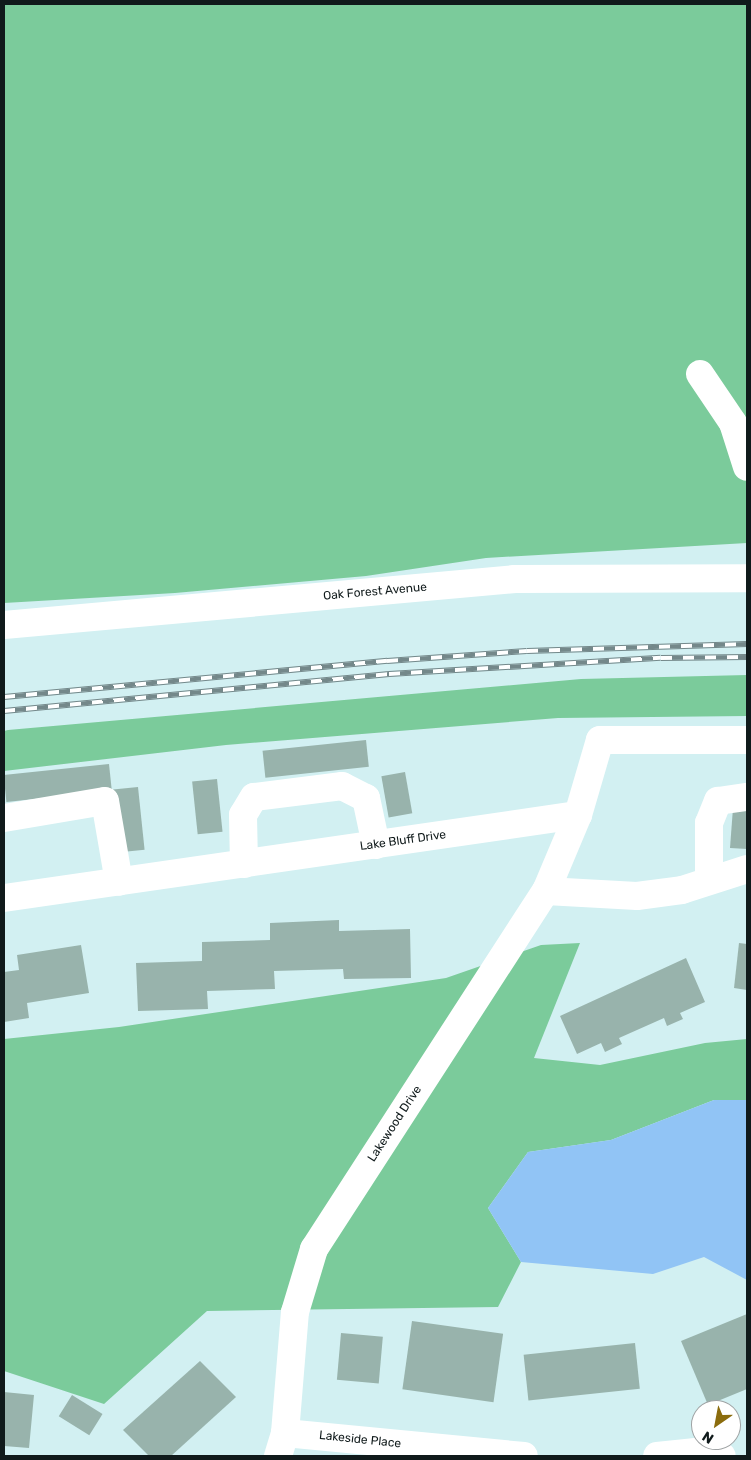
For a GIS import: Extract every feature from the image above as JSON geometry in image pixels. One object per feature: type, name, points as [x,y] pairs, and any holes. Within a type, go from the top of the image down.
[{"type":"street","points":[[700,374],[733,423],[747,467]]},
{"type":"street","name":"Oak Forest Avenue","points":[[4,625],[515,579],[588,576],[747,578]]},
{"type":"street","points":[[578,815],[600,740],[747,740]]},
{"type":"street","points":[[244,864],[244,815],[254,797],[342,786],[366,798],[376,844]]},
{"type":"street","points":[[709,880],[709,823],[718,801],[747,797]]},
{"type":"street","points":[[4,818],[106,801],[119,882]]},
{"type":"street","name":"Lake Bluff Drive","points":[[4,898],[578,815]]},
{"type":"street","name":"Lakewood Drive","points":[[281,1445],[295,1312],[314,1249],[546,891],[578,815]]},
{"type":"street","points":[[546,891],[637,896],[682,890],[747,869]]},
{"type":"street","name":"Lakeside Place","points":[[281,1445],[524,1456]]},
{"type":"street","points":[[657,1456],[696,1452],[722,1456]]},
{"type":"green space","points":[[4,4],[747,4],[747,543],[486,558],[366,576],[175,593],[4,603]]},
{"type":"green space","points":[[747,675],[747,716],[558,718],[226,745],[4,771],[4,731],[8,730],[581,679]]},
{"type":"green space","points":[[580,943],[534,1058],[600,1065],[705,1043],[747,1039],[747,1100],[714,1100],[611,1140],[528,1152],[488,1208],[521,1262],[498,1307],[207,1311],[104,1404],[4,1371],[4,1039],[119,1027],[446,978],[541,945]]},
{"type":"water","points":[[714,1100],[747,1100],[747,1280],[704,1257],[653,1274],[521,1262],[488,1208],[528,1152],[611,1140]]},
{"type":"building","points":[[366,740],[369,767],[265,778],[263,751]]},
{"type":"building","points":[[109,764],[112,791],[6,802],[4,775]]},
{"type":"building","points":[[405,772],[412,813],[389,818],[381,776]]},
{"type":"building","points":[[217,779],[223,832],[198,834],[192,782]]},
{"type":"building","points":[[138,787],[145,850],[120,852],[113,790]]},
{"type":"building","points":[[733,808],[747,809],[747,849],[730,848]]},
{"type":"building","points":[[339,920],[339,931],[410,929],[411,978],[344,979],[343,969],[274,971],[275,989],[207,991],[208,1009],[138,1011],[136,963],[202,961],[202,942],[270,940],[270,923]]},
{"type":"building","points":[[739,943],[747,944],[747,990],[734,988]]},
{"type":"building","points":[[81,945],[89,993],[27,1003],[29,1018],[4,1022],[4,972],[19,970],[17,955]]},
{"type":"building","points":[[686,958],[705,1002],[680,1013],[683,1019],[667,1026],[664,1018],[619,1038],[622,1044],[605,1052],[601,1043],[577,1054],[560,1016]]},
{"type":"building","points":[[747,1314],[747,1389],[720,1400],[706,1400],[681,1341]]},
{"type":"building","points":[[412,1321],[503,1334],[494,1402],[402,1389]]},
{"type":"building","points":[[341,1333],[383,1337],[379,1383],[337,1380]]},
{"type":"building","points":[[635,1343],[640,1389],[528,1400],[524,1355]]},
{"type":"building","points":[[200,1361],[236,1397],[171,1456],[149,1456],[123,1430]]},
{"type":"building","points":[[4,1392],[34,1395],[29,1448],[4,1446]]},
{"type":"building","points":[[72,1395],[103,1414],[89,1435],[59,1416]]},
{"type":"railway","points":[[4,697],[387,661],[527,651],[747,644]]},
{"type":"railway","points":[[4,711],[389,674],[661,658],[747,657]]}]
